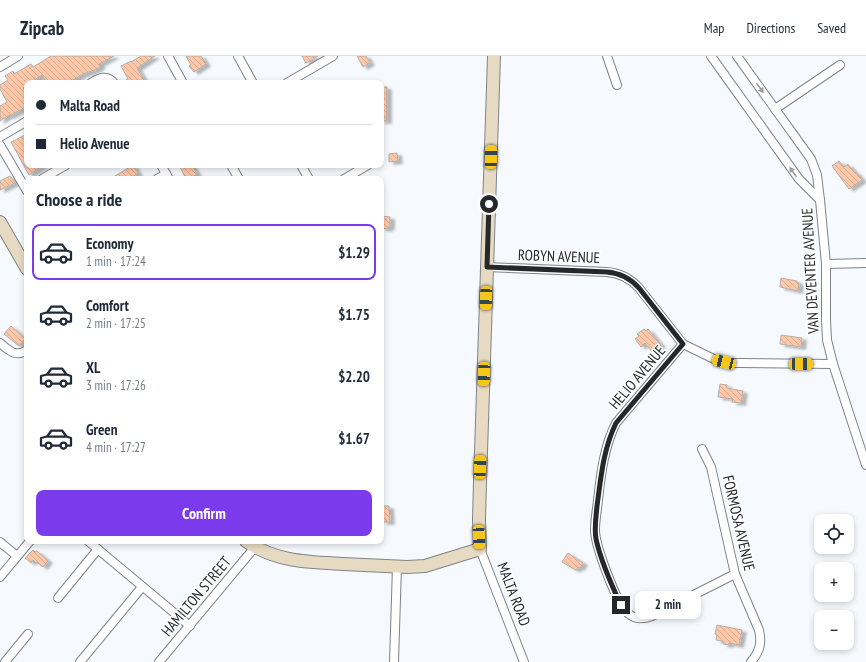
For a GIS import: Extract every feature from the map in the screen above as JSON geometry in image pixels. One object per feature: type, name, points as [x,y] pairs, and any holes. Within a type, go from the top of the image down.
[{"type":"street","points":[[0,67],[18,56]]},
{"type":"street","points":[[168,56],[182,80]]},
{"type":"street","points":[[238,56],[251,80]]},
{"type":"street","points":[[292,80],[333,56]]},
{"type":"street","name":"MALTA ROAD","points":[[494,56],[479,524],[480,549],[524,662]]},
{"type":"street","points":[[607,56],[617,85]]},
{"type":"street","name":"VAN DEVENTER AVENUE","points":[[711,56],[799,180],[820,200]]},
{"type":"street","name":"VAN DEVENTER AVENUE","points":[[737,56],[810,159],[817,175],[826,264],[827,340],[833,364],[866,465]]},
{"type":"street","points":[[775,109],[840,65]]},
{"type":"street","points":[[98,80],[104,77],[112,80]]},
{"type":"street","points":[[0,137],[24,123]]},
{"type":"street","points":[[0,145],[24,184]]},
{"type":"street","points":[[47,176],[61,168]]},
{"type":"street","points":[[349,176],[363,168]]},
{"type":"street","points":[[0,222],[24,265]]},
{"type":"street","points":[[826,264],[866,263]]},
{"type":"street","name":"ROBYN AVENUE","points":[[487,267],[607,272],[620,274],[634,282],[683,344],[710,358],[724,362],[833,364]]},
{"type":"street","points":[[0,343],[13,353],[24,352]]},
{"type":"street","name":"HELIO AVENUE","points":[[683,344],[616,423],[611,433],[605,452],[600,482],[596,538],[611,584],[621,605],[625,612],[638,618],[652,616],[735,574]]},
{"type":"street","name":"FORMOSA AVENUE","points":[[702,449],[711,467],[735,574],[759,630],[761,639],[760,648],[751,662]]},
{"type":"street","points":[[0,542],[17,556]]},
{"type":"street","points":[[0,577],[27,544]]},
{"type":"street","points":[[92,544],[190,626]]},
{"type":"street","points":[[250,544],[269,553],[296,561],[416,567],[425,566],[480,549]]},
{"type":"street","name":"HAMILTON STREET","points":[[159,662],[190,626],[250,544]]},
{"type":"street","points":[[58,598],[98,549]]},
{"type":"street","points":[[394,662],[397,566]]},
{"type":"street","points":[[80,662],[142,587]]},
{"type":"street","points":[[5,662],[28,634]]},
{"type":"building","points":[[51,56],[114,56],[99,64],[101,66],[95,70],[83,74],[73,80],[45,80],[42,75],[34,80],[24,80],[24,108],[0,121],[0,106],[7,102],[0,89],[0,85],[8,80],[5,76],[13,71],[14,74],[31,64],[33,67]]},
{"type":"building","points":[[141,56],[155,56],[137,68],[144,80],[126,80],[128,79],[121,66]]},
{"type":"building","points":[[186,56],[201,56],[206,64],[194,72],[189,66],[191,65]]},
{"type":"building","points":[[302,56],[318,56],[306,63]]},
{"type":"building","points":[[357,56],[366,56],[370,63],[363,67]]},
{"type":"building","points":[[384,87],[387,87],[387,121],[384,121]]},
{"type":"building","points":[[24,136],[24,166],[11,142]]},
{"type":"building","points":[[397,153],[398,161],[389,162],[389,154]]},
{"type":"building","points":[[839,161],[844,167],[848,164],[862,180],[849,189],[832,166]]},
{"type":"building","points":[[25,168],[40,168],[29,175]]},
{"type":"building","points":[[128,168],[135,168],[138,173],[134,176],[115,176]]},
{"type":"building","points":[[180,168],[194,168],[197,174],[194,176],[184,176]]},
{"type":"building","points":[[10,176],[15,183],[0,190],[0,181]]},
{"type":"building","points":[[384,216],[390,217],[390,227],[388,227],[388,229],[384,228]]},
{"type":"building","points":[[781,278],[797,281],[797,283],[799,283],[798,291],[780,287]]},
{"type":"building","points":[[11,326],[24,338],[24,340],[19,346],[4,334]]},
{"type":"building","points":[[644,329],[646,331],[648,329],[661,345],[652,352],[645,343],[641,347],[635,339],[639,336],[637,334]]},
{"type":"building","points":[[781,335],[802,338],[801,347],[780,344]]},
{"type":"building","points":[[720,384],[727,385],[727,388],[743,391],[741,403],[732,402],[733,399],[718,397]]},
{"type":"building","points":[[384,506],[389,506],[390,522],[384,522]]},
{"type":"building","points":[[33,550],[35,552],[37,551],[48,561],[43,567],[33,560],[31,563],[25,558]]},
{"type":"building","points":[[568,553],[583,563],[580,568],[578,567],[576,570],[562,562]]},
{"type":"building","points":[[717,625],[742,630],[739,645],[729,643],[729,645],[723,644],[723,641],[716,640],[717,634],[715,634]]},
{"type":"route","points":[[489,204],[487,267],[612,272],[620,274],[634,282],[683,344],[616,423],[605,452],[595,531],[604,565],[621,605]]}]
